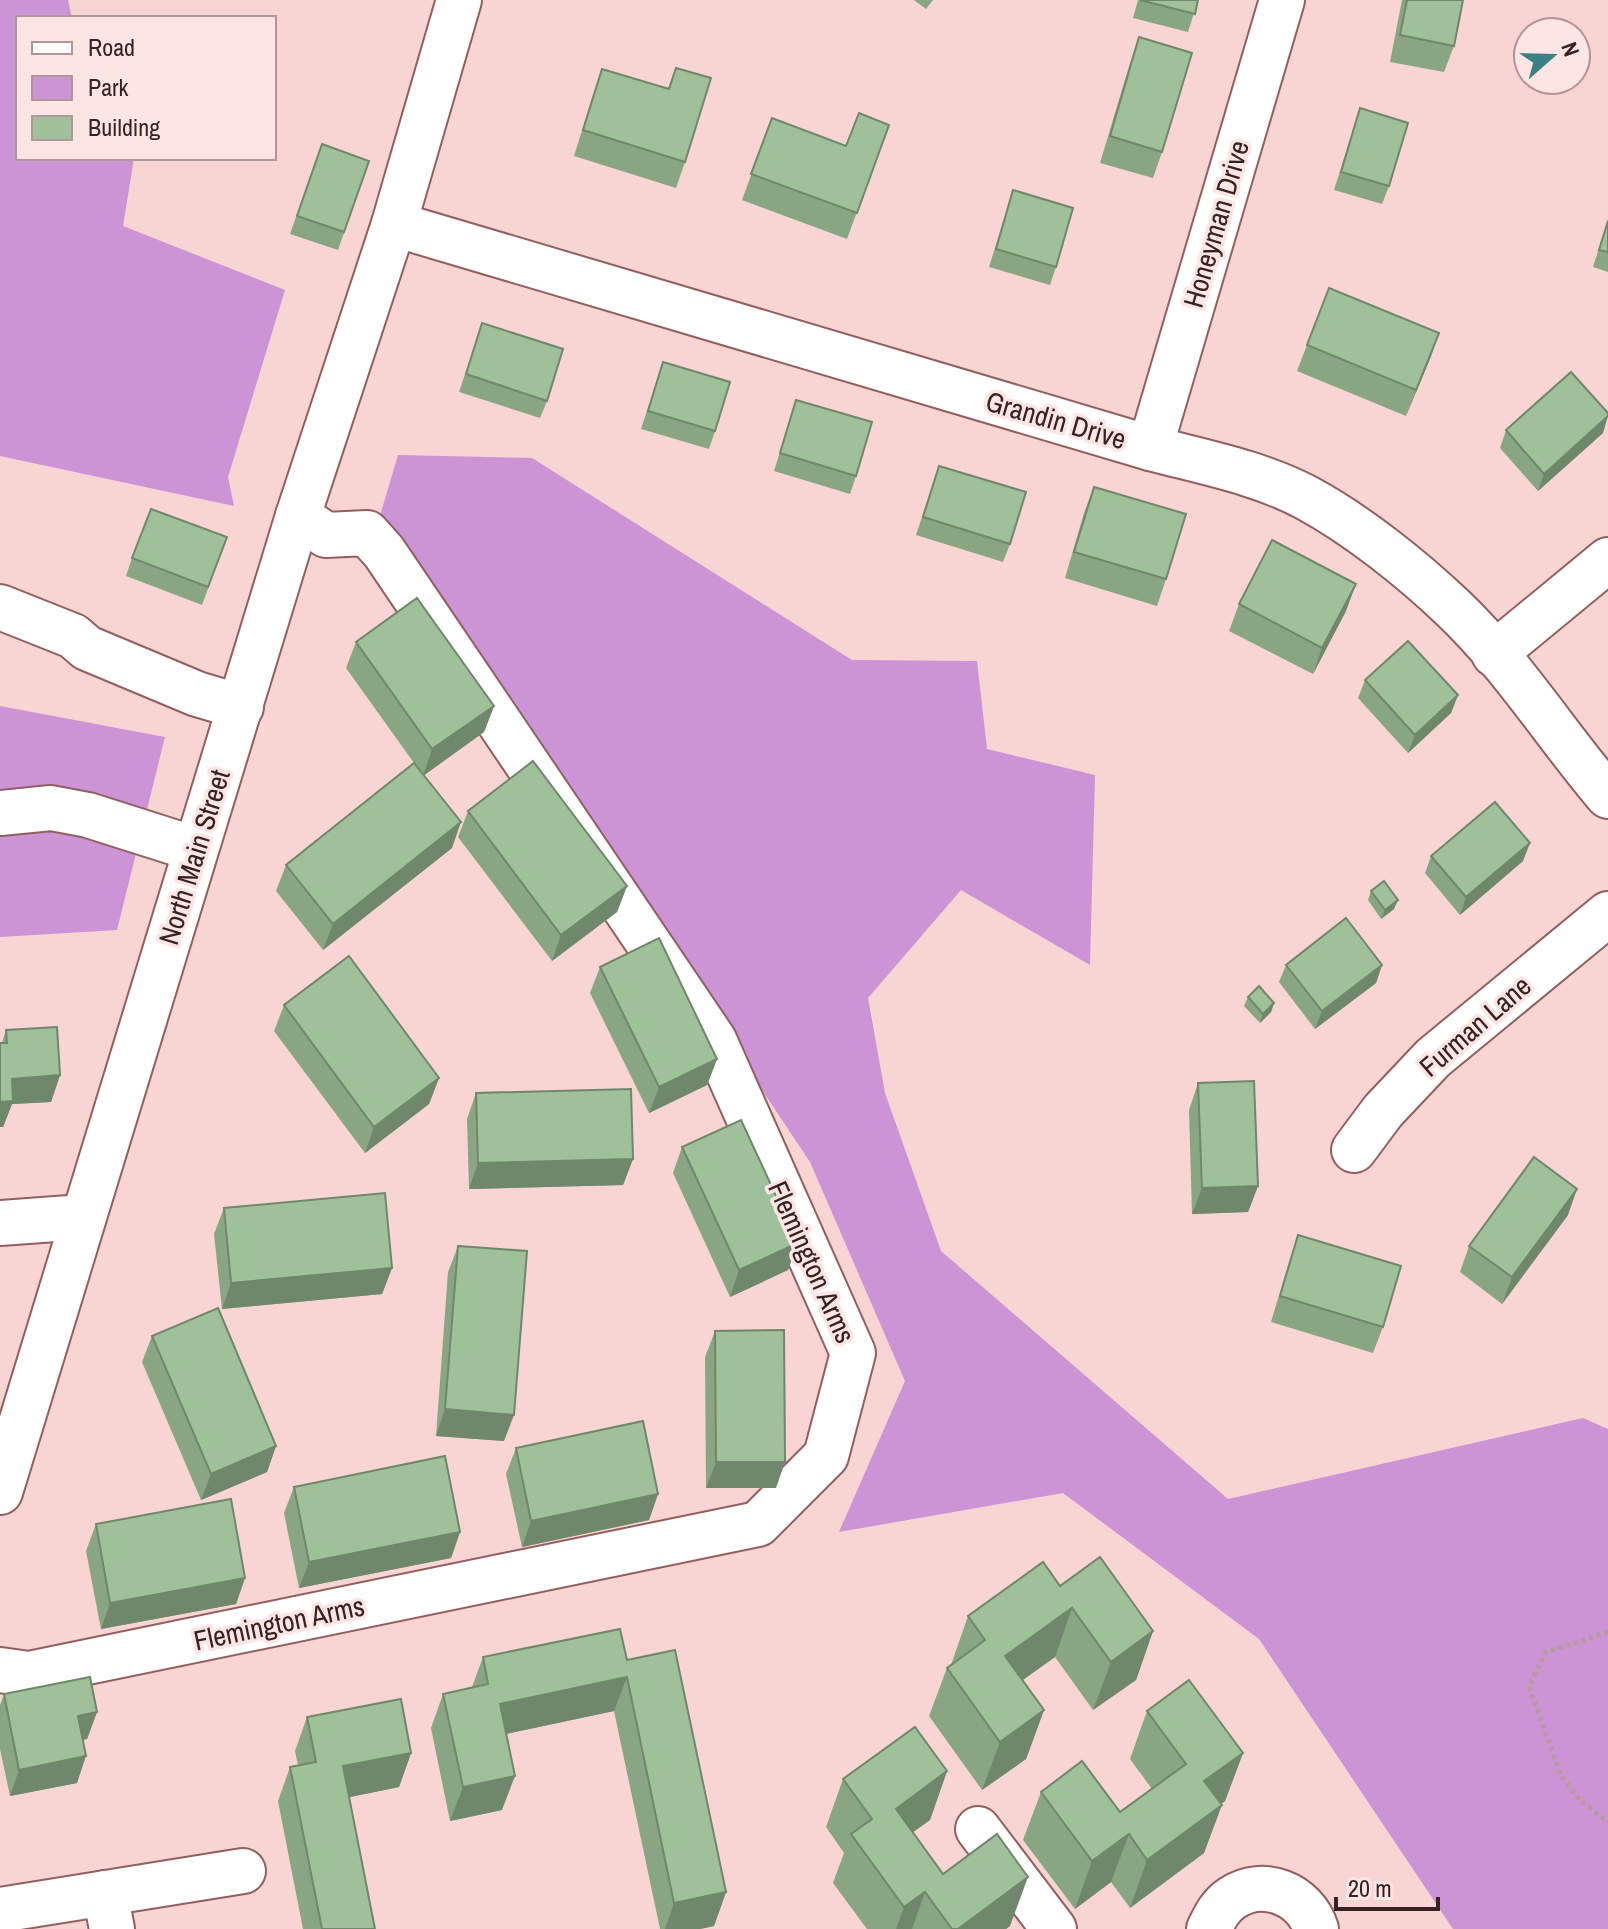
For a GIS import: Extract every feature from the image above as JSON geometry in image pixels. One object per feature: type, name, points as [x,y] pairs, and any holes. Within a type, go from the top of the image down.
[{"type":"street","name":"North Main Street","points":[[0,1492],[298,516],[394,224],[459,0]]},
{"type":"street","name":"Honeyman Drive","points":[[1150,448],[1282,0]]},
{"type":"street","name":"Grandin Drive","points":[[394,224],[1150,448],[1255,475],[1307,499],[1356,530],[1453,609],[1494,654],[1608,796]]},
{"type":"street","name":"Flemington Arms","points":[[0,1670],[29,1674],[758,1524],[826,1456],[853,1353],[714,1040],[384,552],[367,533],[326,535],[298,516]]},
{"type":"street","points":[[1494,654],[1608,560]]},
{"type":"street","points":[[0,607],[73,636],[87,648],[183,688],[241,707]]},
{"type":"street","points":[[0,813],[51,808],[88,815],[195,849]]},
{"type":"street","name":"Furman Lane","points":[[1354,1150],[1383,1111],[1433,1058],[1608,914]]},
{"type":"street","points":[[0,1223],[83,1217]]},
{"type":"street","points":[[978,1829],[1054,1929]]},
{"type":"street","points":[[0,1910],[109,1911],[243,1871]]},
{"type":"street","points":[[1209,1929],[1217,1912],[1230,1899],[1248,1890],[1267,1889],[1286,1893],[1302,1904],[1316,1929]]},
{"type":"path","points":[[1608,1632],[1546,1652],[1529,1686],[1560,1774],[1578,1798],[1608,1822]]},
{"type":"green space","points":[[0,0],[68,0],[72,16],[16,16],[16,160],[134,160],[123,226],[285,290],[228,477],[234,506],[0,456]]},
{"type":"green space","points":[[398,455],[532,458],[852,660],[977,661],[987,749],[1095,775],[1090,965],[961,890],[868,998],[885,1093],[941,1251],[1228,1499],[1583,1418],[1608,1429],[1608,1929],[1453,1929],[1259,1639],[1063,1493],[839,1532],[905,1381],[810,1162],[396,541],[376,529]]},
{"type":"green space","points":[[0,706],[165,737],[117,930],[0,937]]},
{"type":"building","points":[[1140,0],[1198,0],[1195,14]]},
{"type":"building","points":[[1407,0],[1463,0],[1454,46],[1400,35]]},
{"type":"building","points":[[1139,37],[1192,53],[1162,152],[1110,136]]},
{"type":"building","points":[[676,68],[711,78],[685,162],[583,130],[602,69],[669,89]]},
{"type":"building","points":[[1360,108],[1408,123],[1389,186],[1341,172]]},
{"type":"building","points":[[859,113],[889,125],[857,213],[751,174],[772,118],[846,146]]},
{"type":"building","points":[[322,144],[369,161],[344,232],[297,216]]},
{"type":"building","points":[[1013,190],[1073,208],[1056,267],[996,249]]},
{"type":"building","points":[[1608,221],[1608,252],[1599,250]]},
{"type":"building","points":[[1329,288],[1439,333],[1416,390],[1307,345]]},
{"type":"building","points":[[482,323],[563,349],[547,401],[466,374]]},
{"type":"building","points":[[663,362],[730,382],[715,431],[648,411]]},
{"type":"building","points":[[1571,372],[1608,416],[1544,474],[1506,430]]},
{"type":"building","points":[[796,400],[872,422],[856,476],[780,453]]},
{"type":"building","points":[[939,466],[1026,492],[1010,544],[923,517]]},
{"type":"building","points":[[1094,487],[1186,514],[1166,579],[1074,552]]},
{"type":"building","points":[[151,509],[227,537],[208,587],[132,558]]},
{"type":"building","points":[[1272,540],[1356,584],[1322,648],[1239,604]]},
{"type":"building","points":[[417,598],[494,706],[432,749],[356,642]]},
{"type":"building","points":[[1408,641],[1458,695],[1415,735],[1365,680]]},
{"type":"building","points":[[533,761],[627,886],[561,935],[468,811]]},
{"type":"building","points":[[414,763],[461,822],[333,924],[286,865]]},
{"type":"building","points":[[1495,802],[1530,843],[1466,897],[1431,856]]},
{"type":"building","points":[[1384,881],[1398,900],[1385,910],[1371,891]]},
{"type":"building","points":[[1346,918],[1382,965],[1322,1011],[1286,965]]},
{"type":"building","points":[[659,938],[717,1059],[659,1087],[600,967]]},
{"type":"building","points":[[349,956],[439,1078],[374,1127],[284,1005]]},
{"type":"building","points":[[1259,986],[1274,1003],[1263,1014],[1248,997]]},
{"type":"building","points":[[57,1027],[60,1075],[12,1079],[13,1101],[0,1102],[0,1043],[7,1043],[6,1030]]},
{"type":"building","points":[[1254,1081],[1258,1186],[1202,1188],[1198,1083]]},
{"type":"building","points":[[631,1089],[633,1159],[478,1163],[476,1093]]},
{"type":"building","points":[[741,1120],[798,1243],[739,1270],[682,1147]]},
{"type":"building","points":[[1534,1157],[1577,1189],[1512,1277],[1469,1246]]},
{"type":"building","points":[[385,1193],[392,1268],[231,1283],[224,1208]]},
{"type":"building","points":[[1298,1235],[1401,1266],[1383,1327],[1280,1296]]},
{"type":"building","points":[[458,1246],[527,1251],[514,1415],[445,1409]]},
{"type":"building","points":[[218,1308],[276,1446],[211,1474],[152,1336]]},
{"type":"building","points":[[784,1330],[785,1462],[716,1462],[715,1331]]},
{"type":"building","points":[[643,1421],[658,1494],[531,1521],[516,1448]]},
{"type":"building","points":[[445,1456],[460,1532],[309,1562],[294,1487]]},
{"type":"building","points":[[231,1499],[245,1578],[110,1603],[96,1524]]},
{"type":"building","points":[[1100,1557],[1153,1631],[1111,1662],[1072,1608],[1005,1656],[1044,1710],[1000,1742],[947,1668],[985,1640],[968,1616],[1043,1562],[1060,1586]]},
{"type":"building","points":[[620,1629],[627,1660],[675,1650],[726,1892],[674,1903],[627,1677],[500,1704],[515,1776],[463,1787],[443,1694],[488,1684],[483,1657]]},
{"type":"building","points":[[90,1677],[97,1712],[78,1716],[86,1756],[19,1770],[4,1694]]},
{"type":"building","points":[[1189,1680],[1243,1753],[1204,1781],[1222,1805],[1147,1860],[1129,1834],[1092,1861],[1041,1792],[1082,1761],[1120,1812],[1186,1764],[1147,1711]]},
{"type":"building","points":[[401,1699],[411,1753],[343,1766],[375,1929],[322,1929],[290,1767],[316,1762],[307,1717]]},
{"type":"building","points":[[915,1727],[947,1771],[896,1809],[943,1874],[997,1834],[1028,1877],[958,1929],[952,1929],[925,1892],[904,1907],[851,1834],[872,1819],[843,1779]]}]
